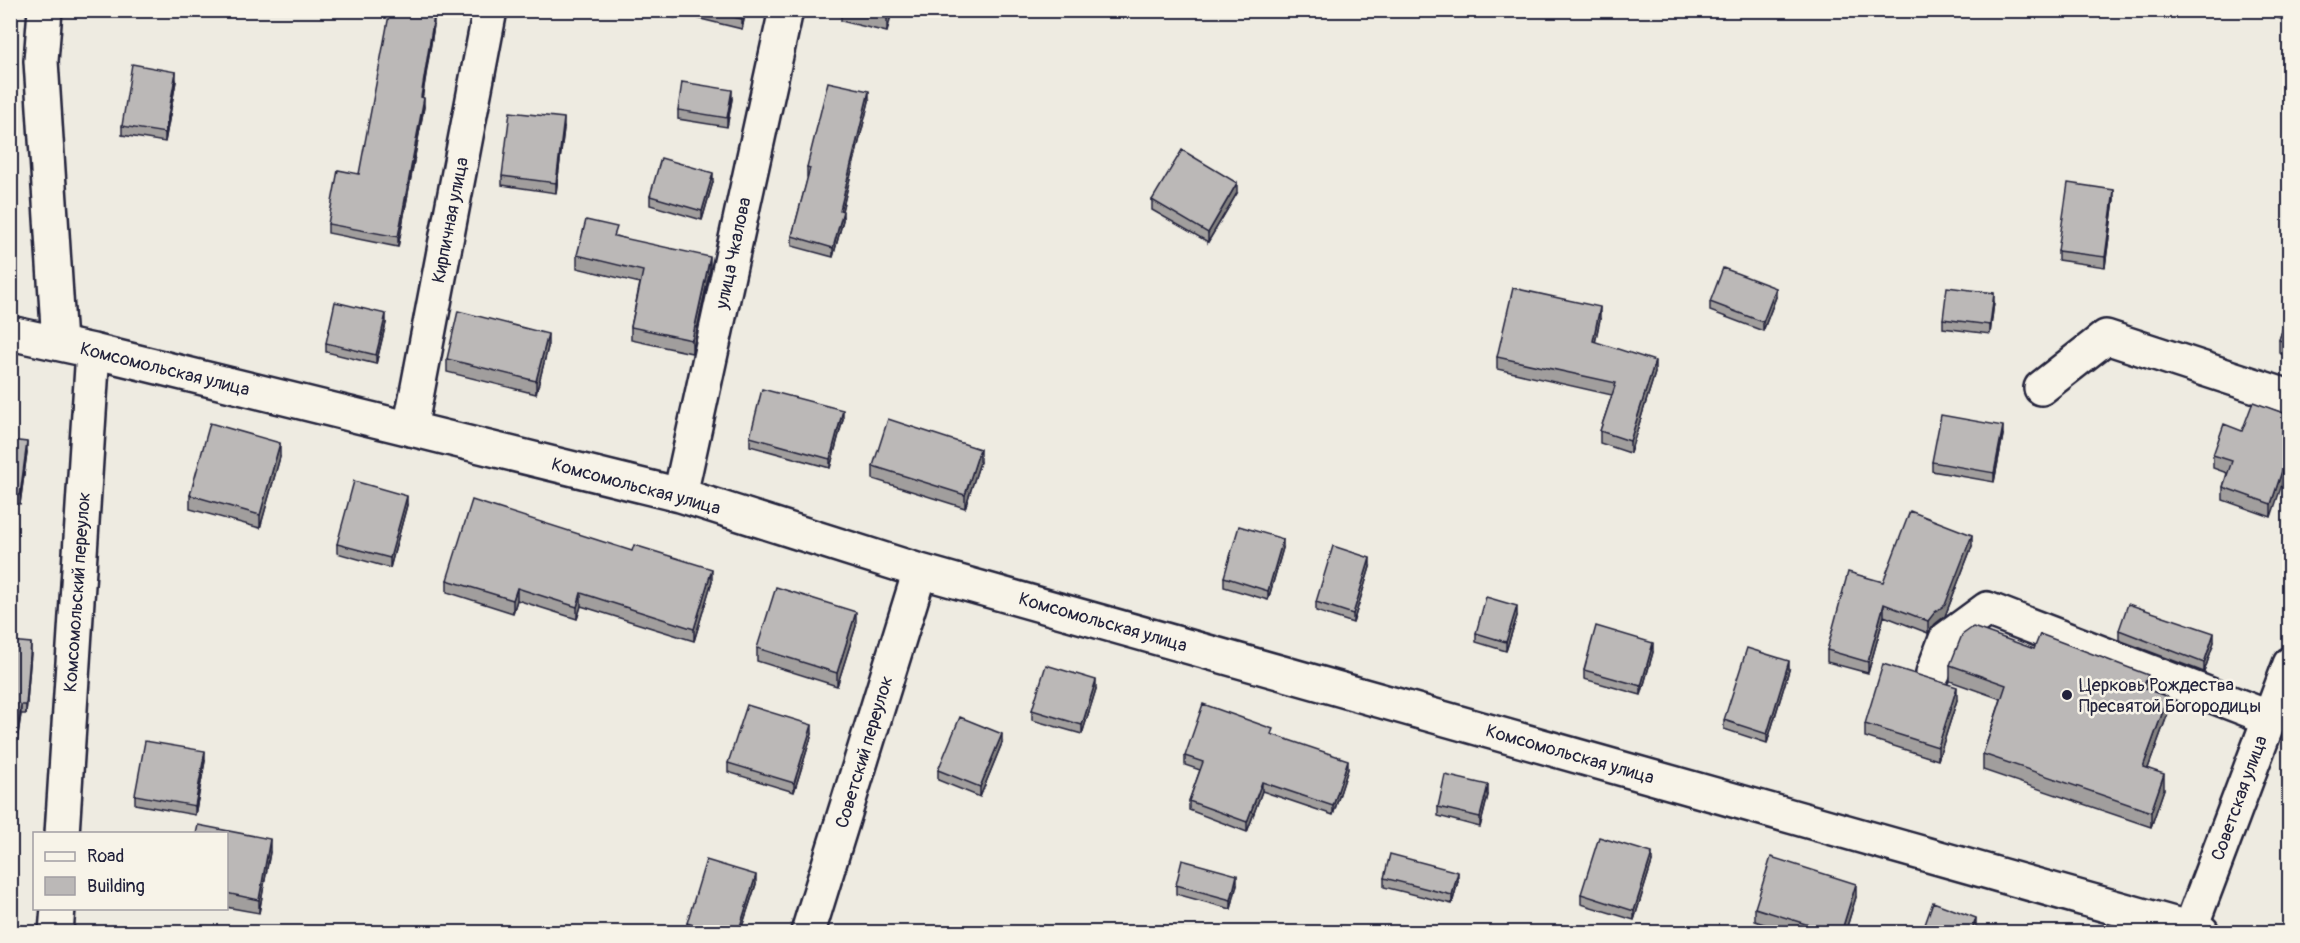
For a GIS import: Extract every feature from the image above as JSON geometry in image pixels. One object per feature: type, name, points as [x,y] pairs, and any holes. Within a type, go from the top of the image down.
[{"type":"street","points":[[45,10],[41,61],[59,344]]},
{"type":"street","name":"Кирпичная улица","points":[[410,429],[490,10]]},
{"type":"street","name":"улица Чкалова","points":[[680,495],[786,10]]},
{"type":"street","name":"Комсомольская улица","points":[[10,333],[93,351],[680,495],[920,571],[1876,840],[2194,932]]},
{"type":"street","points":[[2041,388],[2106,336],[2289,397]]},
{"type":"street","name":"Комсомольский переулок","points":[[62,832],[93,351]]},
{"type":"street","name":"Советский переулок","points":[[808,933],[920,571]]},
{"type":"street","points":[[1933,673],[1946,639],[1987,609],[2270,718]]},
{"type":"street","name":"Советская улица","points":[[2194,932],[2289,664]]},
{"type":"street","points":[[56,933],[58,910]]},
{"type":"building","points":[[390,10],[434,16],[421,97],[424,98],[398,237],[328,224],[338,170],[359,174]]},
{"type":"building","points":[[704,10],[744,10],[742,19]]},
{"type":"building","points":[[854,10],[889,10],[887,18]]},
{"type":"building","points":[[132,64],[176,72],[165,133],[122,126]]},
{"type":"building","points":[[682,82],[732,90],[727,118],[678,110]]},
{"type":"building","points":[[828,82],[869,91],[833,248],[792,236],[810,168],[807,167]]},
{"type":"building","points":[[2289,85],[2289,104],[2284,102]]},
{"type":"building","points":[[510,112],[564,118],[556,183],[502,176]]},
{"type":"building","points":[[1182,150],[1237,183],[1208,233],[1152,200]]},
{"type":"building","points":[[661,158],[713,173],[702,211],[650,196]]},
{"type":"building","points":[[2068,183],[2114,190],[2105,257],[2058,251]]},
{"type":"building","points":[[586,220],[617,227],[614,236],[710,257],[692,340],[631,327],[643,271],[577,255]]},
{"type":"building","points":[[1723,268],[1776,288],[1763,322],[1710,302]]},
{"type":"building","points":[[1947,287],[1994,293],[1990,325],[1943,319]]},
{"type":"building","points":[[1513,288],[1600,307],[1593,341],[1655,361],[1630,441],[1600,431],[1616,383],[1497,357]]},
{"type":"building","points":[[335,302],[386,314],[376,355],[326,343]]},
{"type":"building","points":[[2289,310],[2289,343],[2279,340]]},
{"type":"building","points":[[458,311],[548,334],[536,381],[447,359]]},
{"type":"building","points":[[762,389],[843,410],[830,459],[750,437]]},
{"type":"building","points":[[2253,402],[2289,415],[2289,450],[2271,504],[2223,487],[2232,461],[2213,455],[2224,424],[2242,431]]},
{"type":"building","points":[[1941,415],[2003,426],[1994,473],[1932,462]]},
{"type":"building","points":[[888,419],[980,449],[965,495],[873,466]]},
{"type":"building","points":[[210,423],[280,443],[260,515],[190,495]]},
{"type":"building","points":[[10,440],[27,442],[20,495],[10,494]]},
{"type":"building","points":[[354,481],[407,496],[390,558],[337,544]]},
{"type":"building","points":[[472,500],[632,551],[634,545],[712,569],[694,629],[581,593],[577,607],[517,588],[513,600],[447,580]]},
{"type":"building","points":[[1910,511],[1972,535],[1945,605],[1928,621],[1884,604],[1868,662],[1827,650],[1848,572],[1883,582]]},
{"type":"building","points":[[1239,526],[1283,539],[1268,591],[1224,577]]},
{"type":"building","points":[[1333,546],[1370,558],[1353,614],[1316,602]]},
{"type":"building","points":[[776,587],[856,612],[837,673],[757,648]]},
{"type":"building","points":[[1486,597],[1517,606],[1506,642],[1476,633]]},
{"type":"building","points":[[2128,604],[2214,633],[2204,663],[2119,630]]},
{"type":"building","points":[[1596,626],[1653,643],[1641,686],[1584,670]]},
{"type":"building","points":[[1973,627],[2034,649],[2040,634],[2148,675],[2143,688],[2168,697],[2143,767],[2164,774],[2151,812],[1983,754],[2006,685],[1950,665],[1962,635]]},
{"type":"building","points":[[10,641],[31,643],[26,705],[21,705],[13,760],[16,761],[10,789]]},
{"type":"building","points":[[1747,648],[1789,661],[1767,734],[1724,720]]},
{"type":"building","points":[[1883,664],[1957,687],[1938,747],[1865,724]]},
{"type":"building","points":[[1046,665],[1096,680],[1082,725],[1032,710]]},
{"type":"building","points":[[1203,704],[1273,729],[1271,734],[1348,760],[1333,806],[1262,782],[1247,822],[1189,801],[1203,762],[1185,756]]},
{"type":"building","points":[[747,705],[812,725],[794,783],[728,763]]},
{"type":"building","points":[[960,717],[1002,734],[980,787],[938,770]]},
{"type":"building","points":[[145,741],[205,751],[195,806],[135,795]]},
{"type":"building","points":[[1445,775],[1488,785],[1480,817],[1438,807]]},
{"type":"building","points":[[198,825],[270,839],[259,900],[228,893],[228,832],[196,832]]},
{"type":"building","points":[[1599,837],[1652,853],[1634,911],[1581,894]]},
{"type":"building","points":[[1390,854],[1458,872],[1452,895],[1384,878]]},
{"type":"building","points":[[1771,857],[1856,884],[1841,933],[1806,933],[1809,925],[1755,908]]},
{"type":"building","points":[[706,860],[756,875],[738,933],[690,933],[693,925],[687,923]]},
{"type":"building","points":[[1182,860],[1237,875],[1231,900],[1176,885]]},
{"type":"building","points":[[1933,902],[1976,918],[1971,933],[1922,933]]},
{"type":"place","name":"Церковь Рождества Пресвятой Богородицы","points":[[2067,695]]}]
